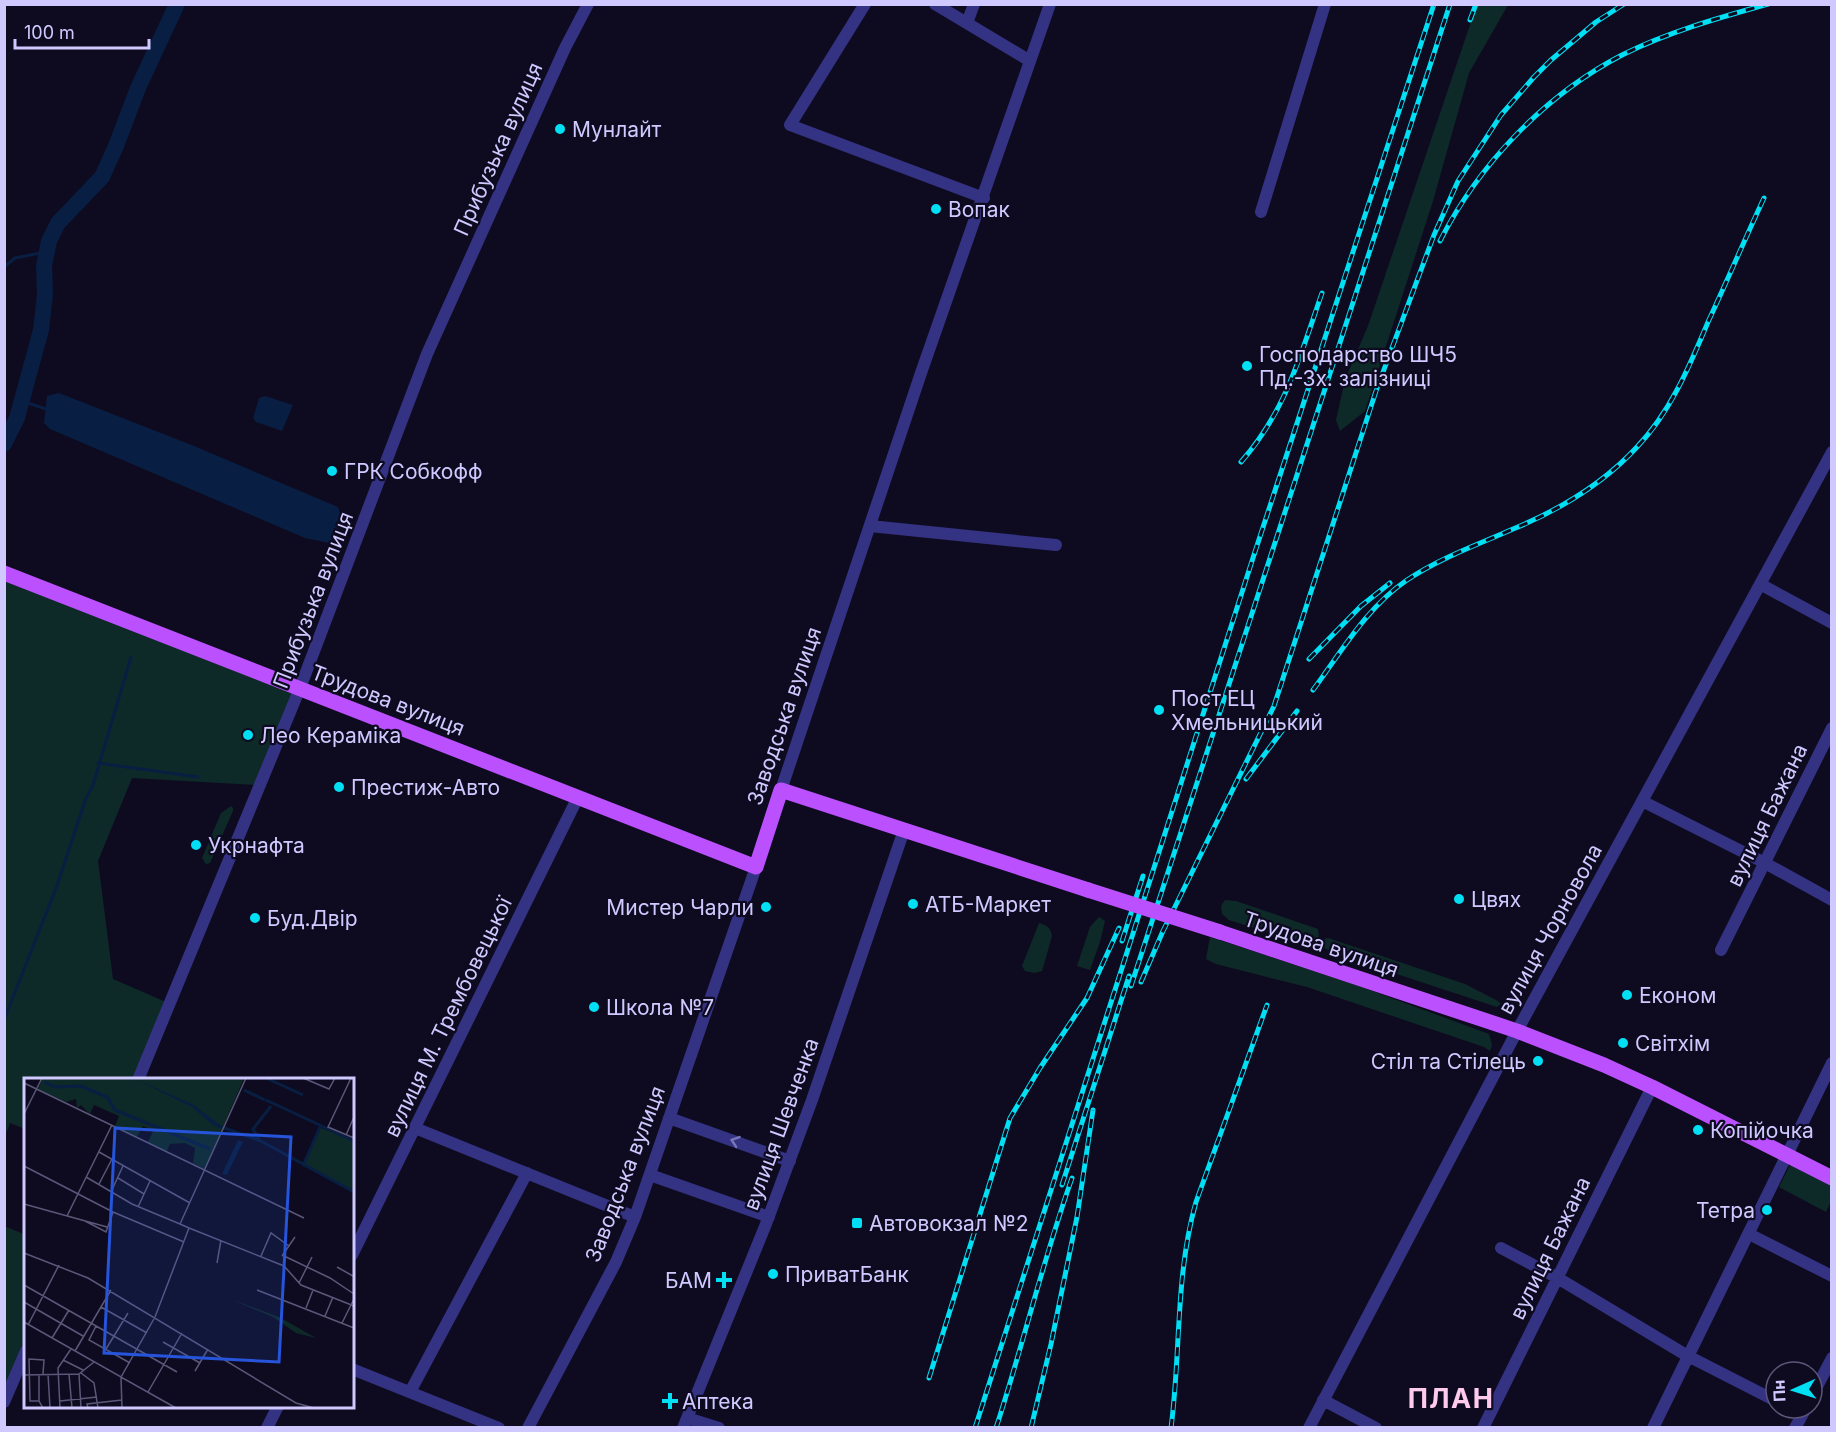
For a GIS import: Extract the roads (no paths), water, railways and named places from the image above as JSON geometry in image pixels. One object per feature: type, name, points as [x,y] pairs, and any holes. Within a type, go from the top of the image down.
[{"type":"main road","name":"Трудова вулиця","points":[[4,573],[756,867]]},
{"type":"main road","name":"Трудова вулиця","points":[[781,790],[1220,932],[1516,1031],[1604,1065],[1652,1087],[1832,1178]]},
{"type":"main road","name":"Заводська вулиця","points":[[756,867],[781,790]]},
{"type":"street","name":"Прибузька вулиця","points":[[139,1078],[300,688],[427,354],[565,48],[588,4]]},
{"type":"street","points":[[865,4],[790,125],[984,198]]},
{"type":"street","points":[[935,4],[1030,62]]},
{"type":"street","points":[[967,23],[974,4]]},
{"type":"street","name":"Заводська вулиця","points":[[781,790],[921,373],[1050,4]]},
{"type":"street","points":[[1261,212],[1325,4]]},
{"type":"street","name":"вулиця Чорновола","points":[[1309,1428],[1516,1031],[1832,452]]},
{"type":"street","points":[[870,526],[1056,546]]},
{"type":"street","points":[[1760,584],[1832,623]]},
{"type":"street","name":"вулиця Бажана","points":[[1721,951],[1832,728]]},
{"type":"street","name":"вулиця М. Трембовецької","points":[[354,1251],[578,797]]},
{"type":"street","points":[[1642,801],[1765,863],[1832,900]]},
{"type":"street","name":"вулиця Шевченка","points":[[685,1423],[790,1161],[904,830]]},
{"type":"street","name":"Заводська вулиця","points":[[528,1428],[616,1262],[635,1216],[756,867]]},
{"type":"street","points":[[1653,1428],[1686,1355],[1749,1234],[1832,1063]]},
{"type":"street","name":"вулиця Бажана","points":[[1483,1428],[1652,1087]]},
{"type":"street","points":[[669,1118],[790,1161]]},
{"type":"street","points":[[415,1128],[635,1216]]},
{"type":"street","points":[[410,1392],[527,1173]]},
{"type":"street","points":[[650,1175],[769,1217]]},
{"type":"street","points":[[1749,1234],[1832,1276]]},
{"type":"street","points":[[1501,1248],[1556,1277],[1686,1355],[1764,1395]]},
{"type":"street","points":[[4,1402],[24,1356]]},
{"type":"street","points":[[1824,1374],[1832,1359]]},
{"type":"street","points":[[354,1370],[499,1428]]},
{"type":"street","points":[[1323,1400],[1376,1428]]},
{"type":"street","points":[[267,1428],[277,1408]]},
{"type":"street","points":[[685,1423],[719,1428]]},
{"type":"water","points":[[59,393],[194,446],[338,507],[342,521],[334,544],[305,538],[50,429],[44,423],[47,396]]},
{"type":"water","points":[[265,396],[293,405],[282,431],[256,422],[253,418],[259,398]]},
{"type":"waterway","points":[[4,444],[17,418],[41,330],[45,294],[44,266],[49,241],[58,223],[102,177],[138,88],[177,4]]},
{"type":"waterway","points":[[4,267],[15,258],[46,252]]},
{"type":"waterway","points":[[22,401],[49,410]]},
{"type":"waterway","points":[[4,1020],[58,883],[86,798],[93,785],[131,657]]},
{"type":"waterway","points":[[98,763],[198,777]]},
{"type":"railway","points":[[975,1428],[1252,561],[1434,4]]},
{"type":"railway","points":[[1131,986],[1450,4]]},
{"type":"railway","points":[[1470,20],[1476,4]]},
{"type":"railway","points":[[1141,982],[1163,931],[1274,706],[1376,391],[1434,235],[1458,181],[1501,115],[1534,77],[1596,22],[1624,4]]},
{"type":"railway","points":[[1440,241],[1474,185],[1494,159],[1541,111],[1567,90],[1622,55],[1657,39],[1768,4]]},
{"type":"railway","points":[[1313,690],[1367,617],[1379,603],[1407,580],[1446,558],[1530,522],[1580,495],[1610,473],[1637,447],[1660,419],[1678,388],[1764,198]]},
{"type":"railway","points":[[1241,462],[1270,423],[1281,403],[1299,361],[1322,293]]},
{"type":"railway","points":[[1309,659],[1361,606],[1390,583]]},
{"type":"railway","points":[[1246,779],[1297,711]]},
{"type":"railway","points":[[1122,941],[1143,876]]},
{"type":"railway","points":[[929,1378],[1010,1118],[1087,998],[1119,928]]},
{"type":"railway","points":[[1062,1185],[1129,976]]},
{"type":"railway","points":[[1171,1428],[1181,1286],[1189,1230],[1196,1202],[1267,1005]]},
{"type":"railway","points":[[1031,1428],[1077,1217],[1093,1110]]},
{"type":"railway","points":[[996,1428],[1072,1178]]},
{"type":"place","name":"Мунлайт","points":[[560,129]]},
{"type":"place","name":"Вопак","points":[[936,209]]},
{"type":"place","name":"Господарство ШЧ5 Пд.-Зх. залізниці","points":[[1247,366]]},
{"type":"place","name":"ГРК Собкофф","points":[[332,471]]},
{"type":"place","name":"Пост ЕЦ Хмельницький","points":[[1159,710]]},
{"type":"place","name":"Лео Кераміка","points":[[248,735]]},
{"type":"place","name":"Престиж-Авто","points":[[339,787]]},
{"type":"place","name":"Укрнафта","points":[[196,845]]},
{"type":"place","name":"Цвях","points":[[1459,899]]},
{"type":"place","name":"АТБ-Маркет","points":[[913,904]]},
{"type":"place","name":"Мистер Чарли","points":[[766,907]]},
{"type":"place","name":"Буд.Двір","points":[[255,918]]},
{"type":"place","name":"Економ","points":[[1627,995]]},
{"type":"place","name":"Школа №7","points":[[594,1007]]},
{"type":"place","name":"Світхім","points":[[1623,1043]]},
{"type":"place","name":"Стіл та Стілець","points":[[1538,1061]]},
{"type":"place","name":"Копійочка","points":[[1698,1130]]},
{"type":"place","name":"Тетра","points":[[1767,1210]]},
{"type":"place","name":"Автовокзал №2","points":[[857,1223]]},
{"type":"place","name":"ПриватБанк","points":[[773,1274]]},
{"type":"place","name":"БАМ","points":[[724,1280]]},
{"type":"place","name":"Аптека","points":[[670,1401]]},
{"type":"district","name":"ПЛАН","points":[[1451,1398]]}]
